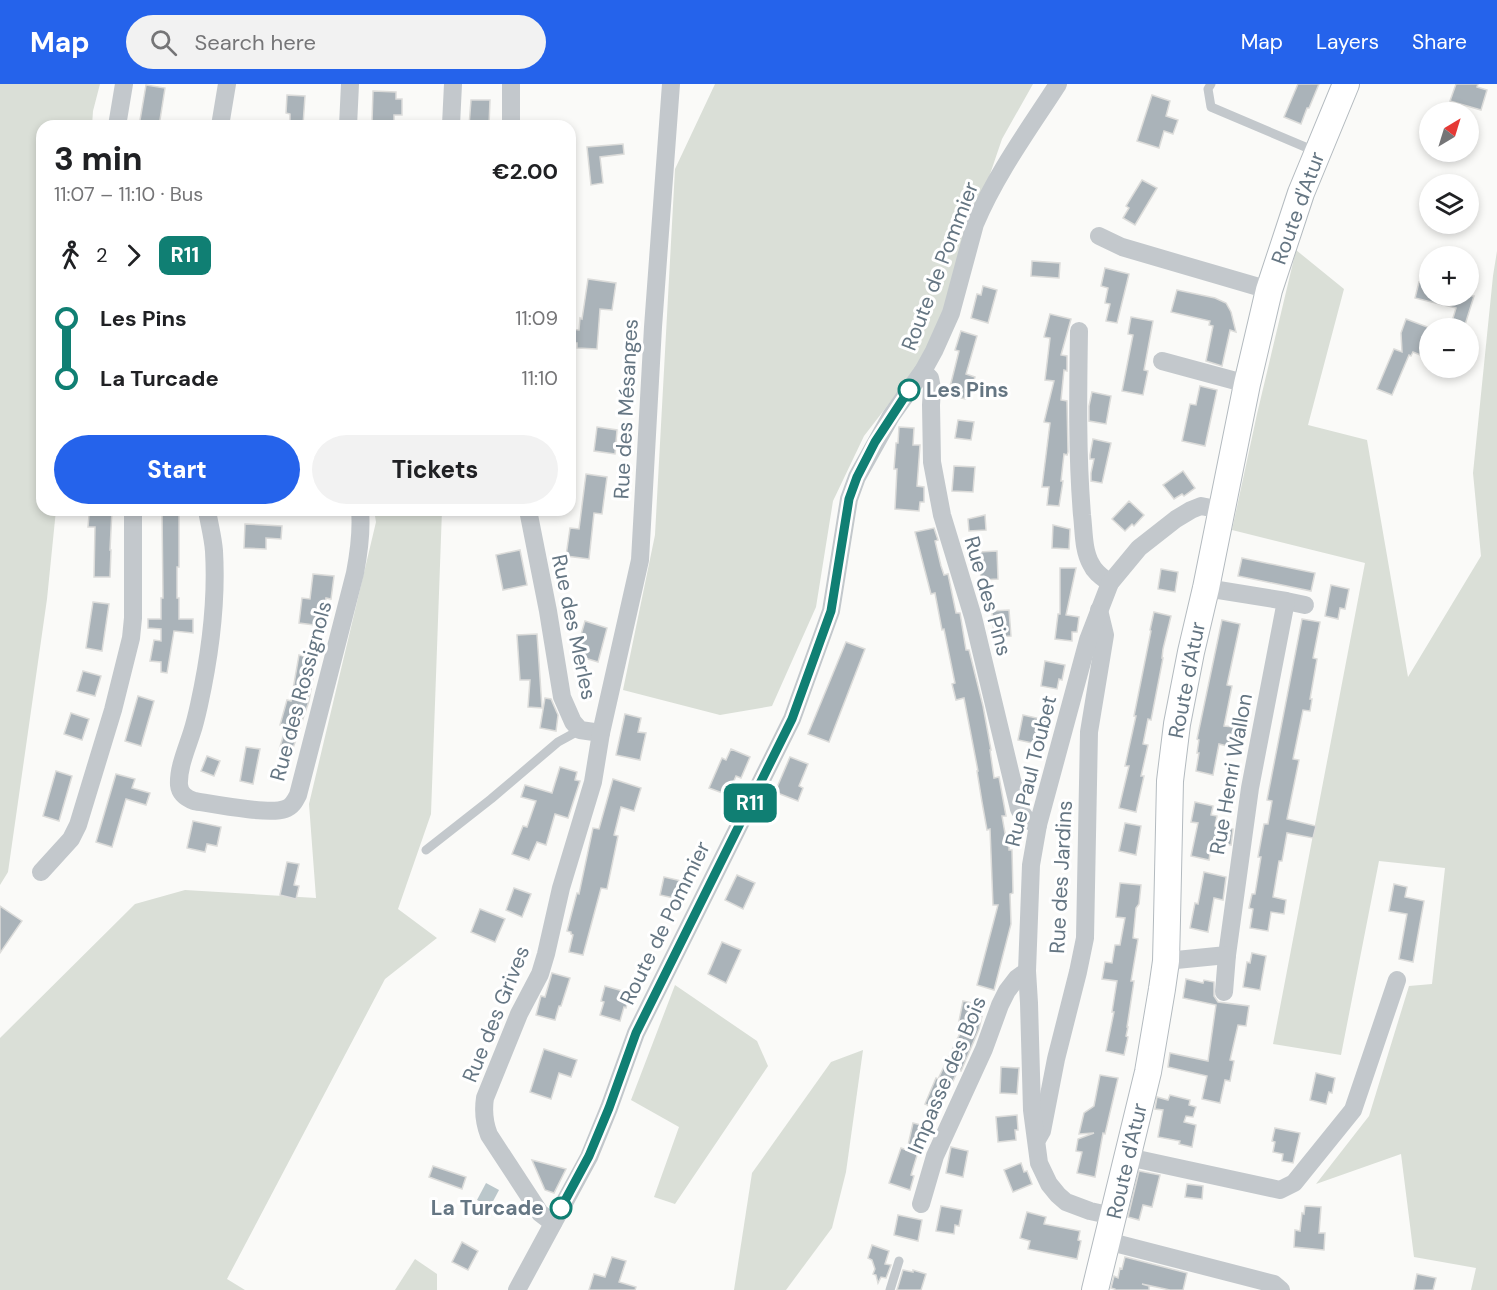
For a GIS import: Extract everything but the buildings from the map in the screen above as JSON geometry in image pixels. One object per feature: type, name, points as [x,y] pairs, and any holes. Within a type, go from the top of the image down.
[{"type":"main road","name":"Route d'Atur","points":[[1095,1290],[1156,1030],[1166,961],[1170,781],[1173,750],[1191,652],[1269,290],[1301,193],[1346,84]]},
{"type":"street","points":[[118,120],[124,84]]},
{"type":"street","points":[[221,120],[227,84]]},
{"type":"street","points":[[348,120],[350,84]]},
{"type":"street","points":[[451,120],[453,84]]},
{"type":"street","points":[[511,84],[511,120]]},
{"type":"street","name":"Rue des Mésanges","points":[[601,733],[640,560],[670,84]]},
{"type":"street","name":"Route de Pommier","points":[[517,1290],[589,1156],[636,1033],[792,719],[831,611],[849,499],[859,472],[891,416],[923,371],[934,351],[951,313],[975,224],[981,210],[1010,159],[1058,84]]},
{"type":"street","points":[[1099,236],[1122,247],[1269,290]]},
{"type":"street","points":[[1079,331],[1078,424],[1084,536],[1089,562],[1095,572],[1110,583]]},
{"type":"street","points":[[1162,361],[1247,384]]},
{"type":"street","name":"Rue des Pins","points":[[923,371],[930,378],[932,388],[930,405],[932,462],[942,515],[973,617],[1019,809],[1026,819],[1038,825]]},
{"type":"street","name":"Rue Paul Toubet","points":[[1221,510],[1201,507],[1191,510],[1139,548],[1110,583],[1088,640],[1038,825],[1031,864],[1027,971],[1032,1110],[1039,1163],[1043,1174],[1066,1202],[1110,1229],[1274,1284],[1281,1290]]},
{"type":"street","points":[[41,872],[71,839],[78,825],[123,671],[133,618],[133,516]]},
{"type":"street","name":"Rue des Rossignols","points":[[208,516],[214,549],[212,628],[202,689],[180,773],[179,785],[182,794],[194,801],[271,811],[289,808],[298,795],[355,573],[359,555],[360,516]]},
{"type":"street","name":"Rue des Merles","points":[[529,516],[562,697],[573,722],[580,730],[601,733]]},
{"type":"street","points":[[1206,588],[1305,604]]},
{"type":"street","name":"Rue Henri Wallon","points":[[1224,992],[1250,788],[1286,601]]},
{"type":"street","name":"Rue des Jardins","points":[[1036,1142],[1042,1131],[1056,1059],[1085,938],[1089,732],[1105,635],[1099,610]]},
{"type":"street","name":"Rue des Grives","points":[[553,1223],[540,1213],[489,1135],[483,1110],[485,1098],[519,1014],[540,974],[561,888],[593,782],[601,733]]},
{"type":"street","points":[[1166,961],[1227,955]]},
{"type":"street","name":"Impasse des Bois","points":[[921,1204],[935,1156],[984,1049],[1000,1005],[1017,978],[1027,971]]},
{"type":"street","points":[[1128,1157],[1280,1190],[1294,1183],[1353,1110],[1397,980]]},
{"type":"lane","points":[[1211,84],[1208,89],[1211,107],[1318,152]]},
{"type":"lane","points":[[426,850],[558,742],[580,730]]},
{"type":"lane","points":[[891,1290],[898,1261]]},
{"type":"shaded area","points":[[0,84],[100,84],[92,120],[36,120],[36,516],[55,516],[47,599],[8,872],[0,885]]},
{"type":"shaded area","points":[[715,84],[1033,84],[1002,139],[970,233],[951,301],[925,357],[864,436],[833,501],[816,607],[772,706],[720,715],[623,690],[655,535],[675,169]]},
{"type":"shaded area","points":[[1296,250],[1344,289],[1308,425],[1367,440],[1408,677],[1481,556],[1473,473],[1497,251],[1497,1290],[1471,1290],[1476,1268],[1414,1257],[1401,1154],[1316,1184],[1369,1116],[1409,986],[1432,984],[1445,868],[1379,861],[1341,1055],[1273,1044],[1365,563],[1232,530]]},
{"type":"shaded area","points":[[375,516],[442,516],[431,814],[398,909],[437,938],[385,979],[227,1279],[245,1290],[0,1290],[0,1038],[135,904],[185,890],[316,898],[309,804],[376,522]]},
{"type":"shaded area","points":[[675,985],[757,1041],[768,1066],[675,1204],[654,1197],[679,1127],[631,1100]]},
{"type":"shaded area","points":[[863,1050],[846,1172],[832,1228],[786,1290],[734,1290],[752,1173],[831,1062]]},
{"type":"shaded area","points":[[486,1183],[499,1190],[490,1207],[477,1200]]},
{"type":"shaded area","points":[[415,1259],[437,1274],[437,1290],[395,1290]]},
{"type":"bus line","name":"R11","points":[[561,1208],[589,1156],[636,1033],[792,719],[831,611],[849,499],[859,472],[875,442],[909,390]]},
{"type":"place","name":"Les Pins","points":[[909,390]]},
{"type":"place","name":"La Turcade","points":[[561,1208]]}]
